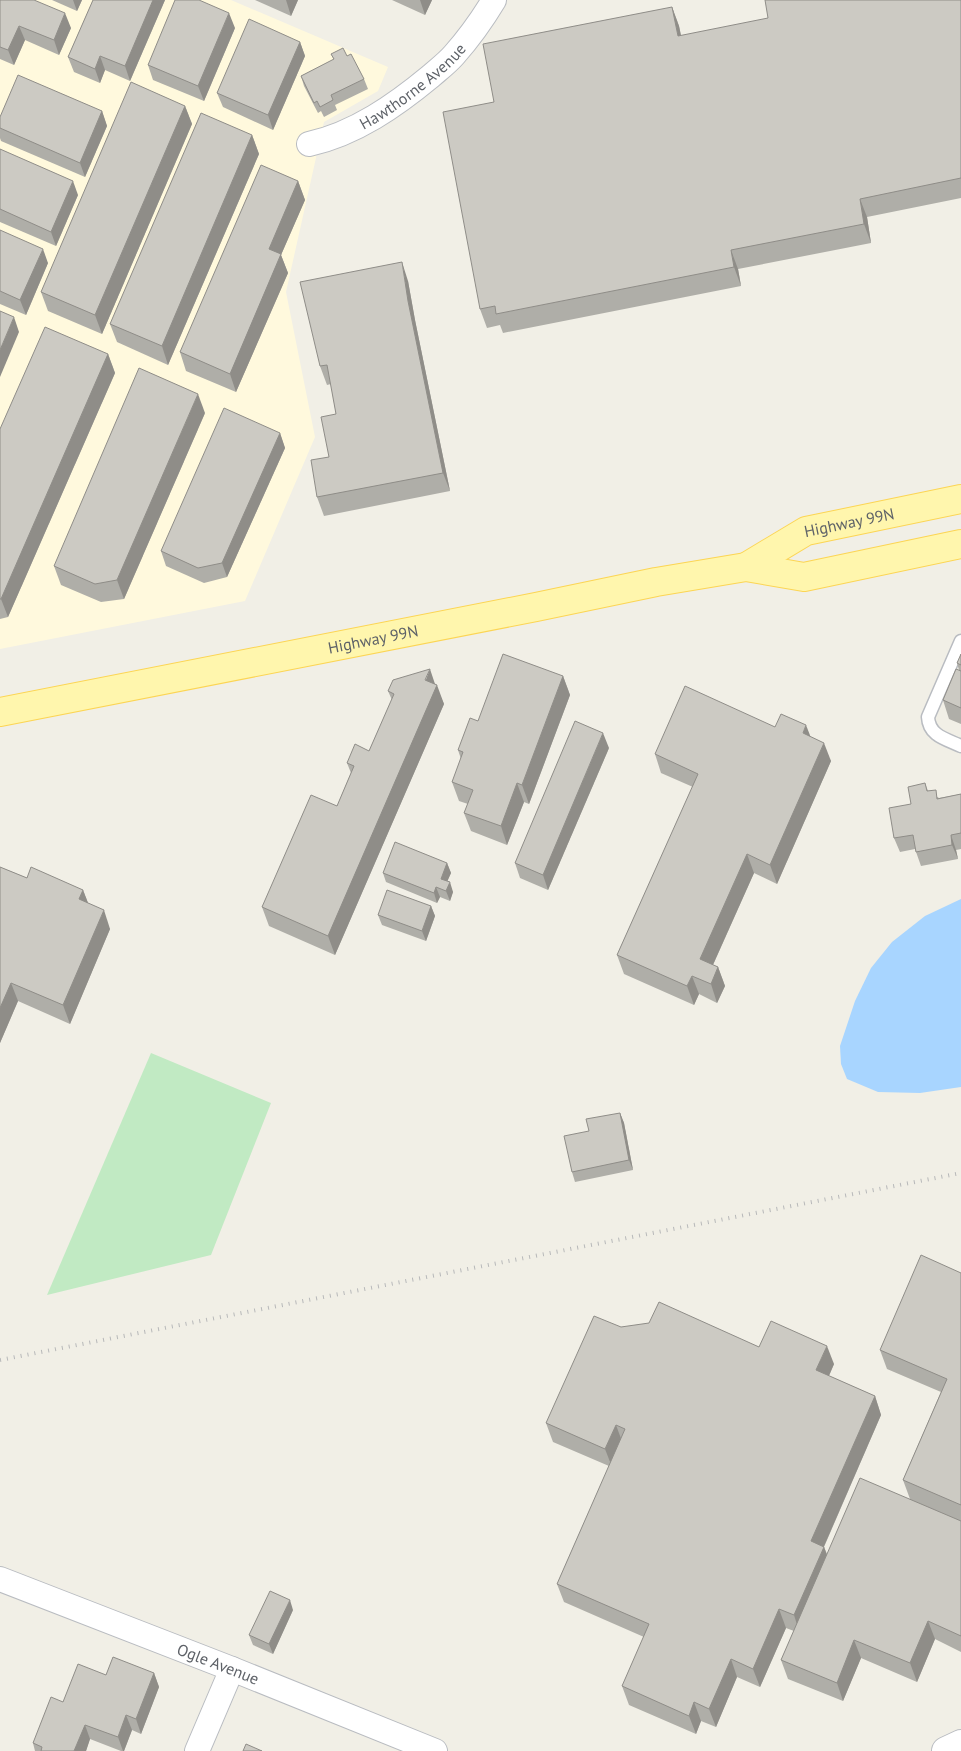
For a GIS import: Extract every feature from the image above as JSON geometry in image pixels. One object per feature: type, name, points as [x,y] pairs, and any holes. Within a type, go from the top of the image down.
[{"type":"main road","name":"Highway 99N","points":[[746,567],[806,532],[961,499]]},
{"type":"main road","name":"Highway 99N","points":[[0,712],[656,582],[746,567],[804,577],[961,544]]},
{"type":"street","name":"Hawthorne Avenue","points":[[309,144],[327,140],[364,124],[418,87],[452,57],[476,30],[494,0]]},
{"type":"street","name":"Ogle Avenue","points":[[0,1579],[232,1669],[435,1751]]},
{"type":"street","points":[[197,1751],[232,1669]]},
{"type":"street","points":[[946,1751],[961,1744]]},
{"type":"lane","points":[[961,642],[928,717],[932,731],[961,746]]},
{"type":"shaded area","points":[[0,0],[231,0],[388,67],[378,91],[324,122],[286,292],[315,437],[245,601],[0,649]]},
{"type":"green space","points":[[151,1053],[271,1103],[211,1255],[47,1295]]},
{"type":"water","points":[[961,899],[961,1087],[920,1093],[878,1092],[847,1079],[841,1064],[840,1046],[855,1001],[871,968],[892,942],[925,916]]},
{"type":"building","points":[[0,0],[34,0],[65,13],[54,40],[19,26],[8,50],[0,47]]},
{"type":"building","points":[[93,0],[153,0],[125,66],[100,56],[95,69],[68,57]]},
{"type":"building","points":[[175,0],[199,0],[229,13],[198,86],[148,65]]},
{"type":"building","points":[[765,0],[961,0],[961,178],[860,199],[864,224],[731,250],[734,267],[496,314],[495,306],[480,309],[443,112],[494,102],[483,44],[672,7],[678,36],[768,18]]},
{"type":"building","points":[[249,19],[300,42],[268,115],[217,93]]},
{"type":"building","points":[[343,48],[347,56],[351,54],[364,79],[331,95],[333,100],[320,107],[317,101],[314,103],[301,76],[334,59],[331,54]]},
{"type":"building","points":[[18,75],[102,111],[80,163],[0,128],[0,117]]},
{"type":"building","points":[[131,82],[185,106],[95,315],[41,292]]},
{"type":"building","points":[[201,113],[252,135],[162,346],[110,324]]},
{"type":"building","points":[[0,149],[73,181],[51,232],[0,209]]},
{"type":"building","points":[[261,165],[298,181],[269,249],[281,254],[230,374],[180,352]]},
{"type":"building","points":[[0,230],[43,249],[20,300],[0,291]]},
{"type":"building","points":[[402,262],[408,301],[443,473],[317,497],[311,460],[329,457],[321,417],[336,414],[327,365],[320,366],[300,282]]},
{"type":"building","points":[[0,311],[14,317],[0,350]]},
{"type":"building","points":[[45,327],[108,354],[0,599],[0,429]]},
{"type":"building","points":[[139,368],[198,394],[117,580],[95,584],[54,566]]},
{"type":"building","points":[[224,408],[280,433],[222,563],[198,568],[161,551]]},
{"type":"building","points":[[503,654],[563,676],[522,785],[517,783],[501,826],[464,813],[473,790],[452,782],[463,752],[458,750],[470,718],[478,721]]},
{"type":"building","points":[[961,654],[961,665],[957,663]]},
{"type":"building","points":[[430,669],[425,680],[437,685],[328,936],[262,907],[311,795],[337,806],[354,766],[347,763],[355,744],[369,751],[394,694],[388,691],[393,680]]},
{"type":"building","points":[[956,669],[961,671],[961,708],[943,700]]},
{"type":"building","points":[[685,686],[775,727],[781,714],[806,725],[803,733],[824,743],[770,865],[747,854],[700,959],[718,967],[711,984],[692,976],[687,986],[617,955],[698,774],[655,754]]},
{"type":"building","points":[[575,721],[603,733],[543,875],[515,863]]},
{"type":"building","points":[[925,783],[927,791],[936,790],[937,799],[961,794],[961,833],[951,835],[952,845],[916,852],[913,835],[894,838],[889,808],[911,804],[908,787]]},
{"type":"building","points":[[395,842],[447,863],[441,879],[450,882],[446,891],[436,887],[434,893],[383,873]]},
{"type":"building","points":[[0,867],[27,878],[31,867],[83,890],[79,899],[104,910],[63,1005],[11,983],[0,1008]]},
{"type":"building","points":[[387,890],[431,906],[422,931],[378,915]]},
{"type":"building","points":[[620,1113],[629,1160],[572,1172],[564,1136],[589,1131],[586,1119]]},
{"type":"building","points":[[921,1255],[961,1273],[961,1505],[903,1480],[947,1379],[880,1350]]},
{"type":"building","points":[[659,1302],[759,1347],[771,1321],[827,1346],[816,1370],[875,1396],[811,1541],[824,1547],[794,1615],[779,1609],[753,1669],[731,1659],[709,1709],[694,1702],[689,1716],[622,1686],[649,1624],[557,1584],[625,1429],[616,1425],[605,1449],[546,1423],[594,1316],[621,1327],[649,1323]]},
{"type":"building","points":[[860,1478],[961,1521],[961,1636],[928,1621],[910,1663],[854,1640],[837,1683],[781,1660]]},
{"type":"building","points":[[270,1591],[290,1600],[269,1644],[249,1635]]},
{"type":"building","points":[[113,1657],[154,1673],[136,1719],[126,1715],[118,1737],[85,1725],[74,1751],[41,1751],[42,1747],[33,1743],[51,1697],[63,1702],[78,1664],[106,1675]]},
{"type":"building","points":[[246,1744],[262,1751],[243,1751]]},
{"type":"railway","points":[[0,1360],[961,1173]]}]
